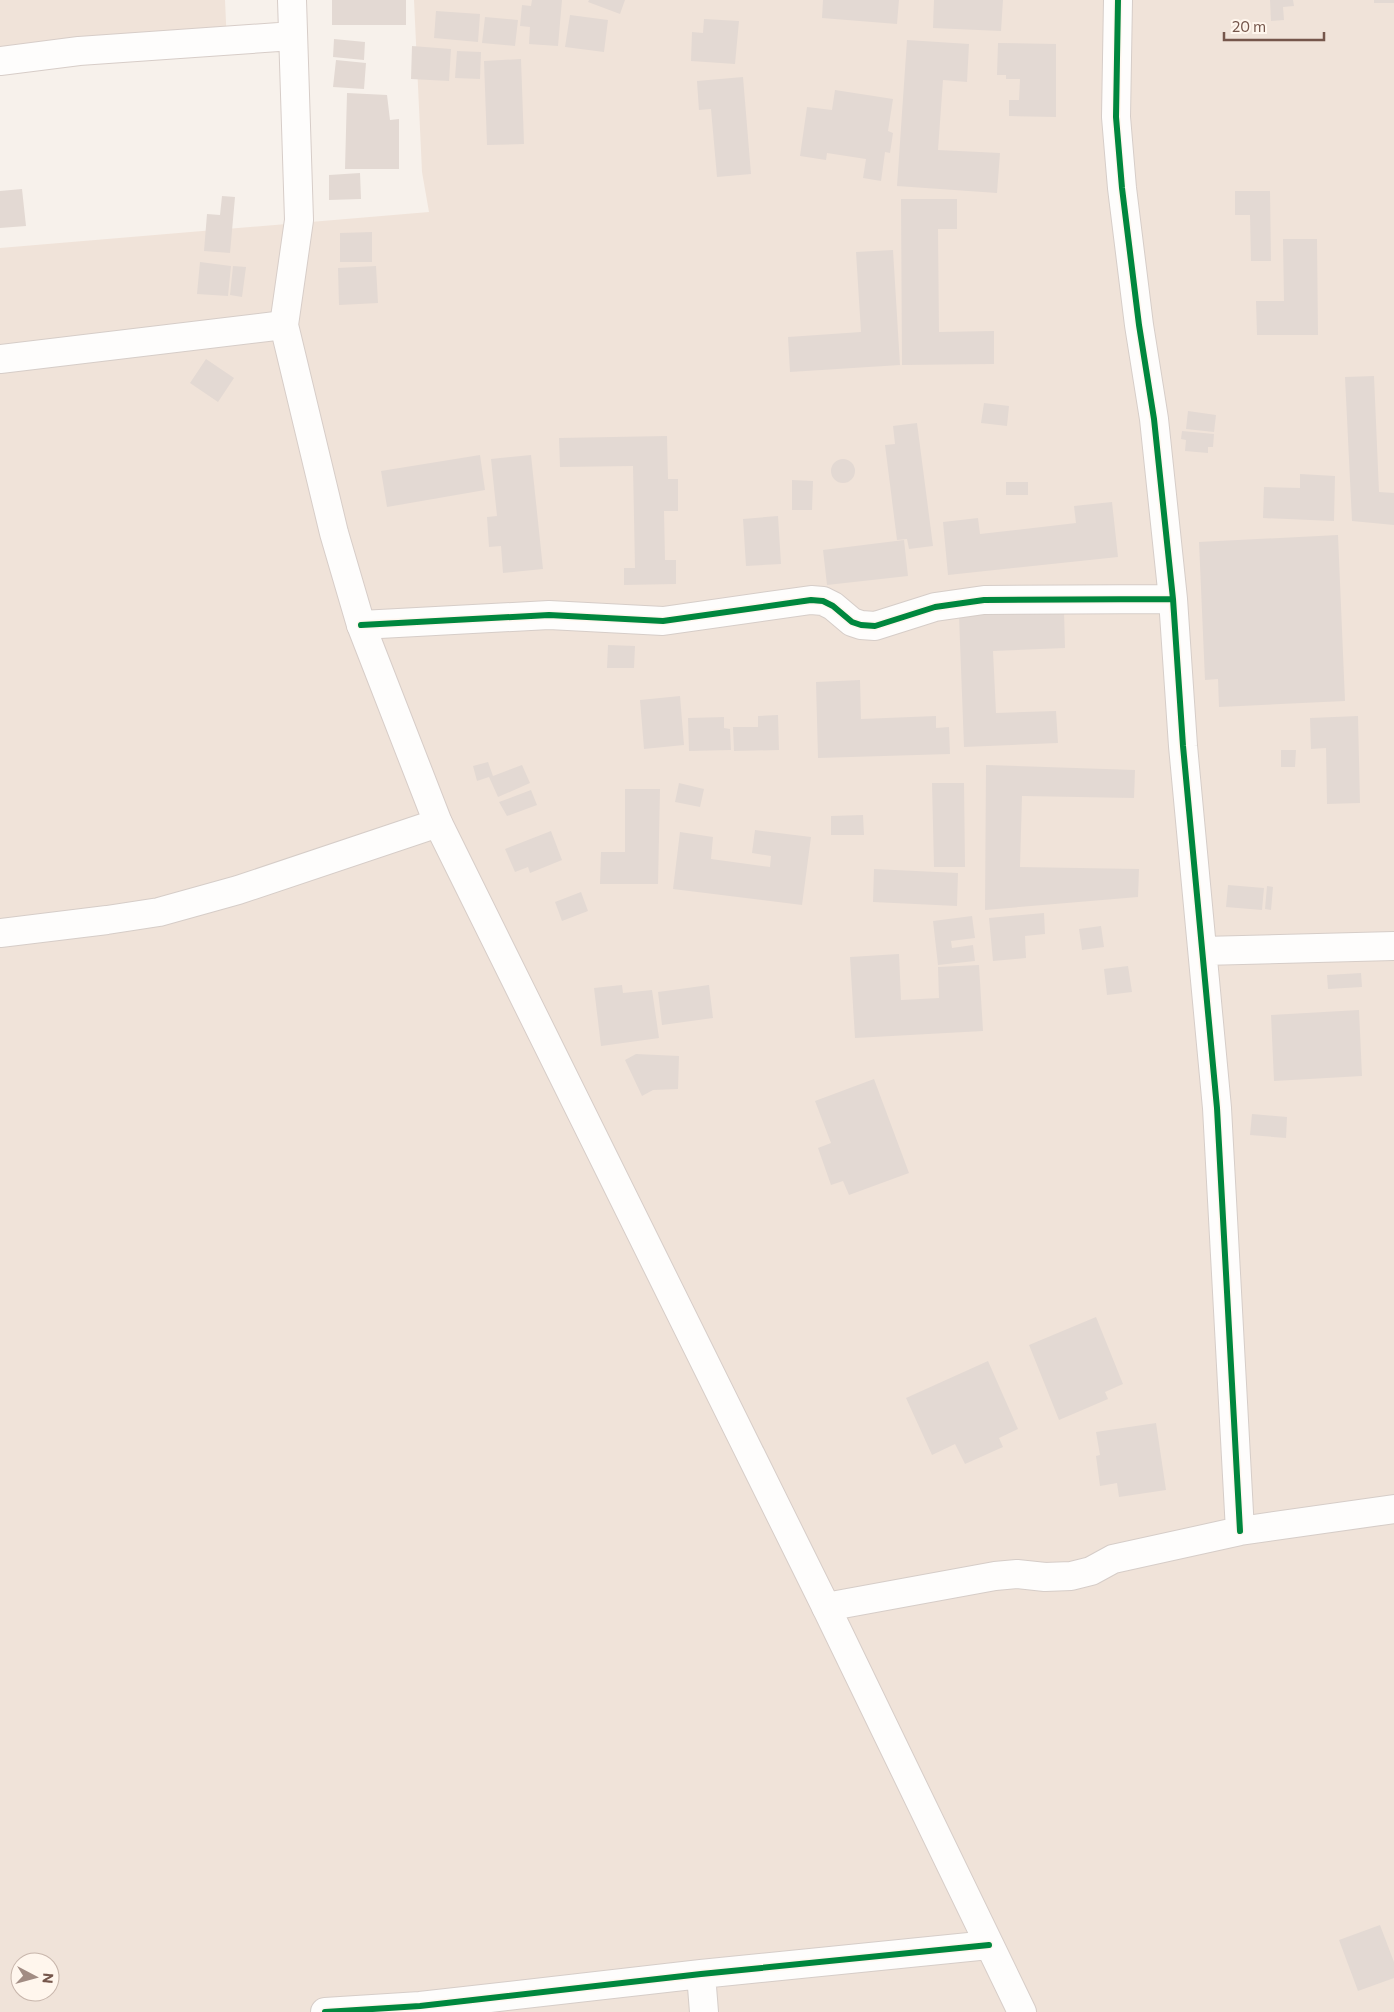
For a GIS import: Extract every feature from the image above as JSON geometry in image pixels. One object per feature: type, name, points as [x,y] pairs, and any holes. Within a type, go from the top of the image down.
[{"type":"street","points":[[292,0],[299,220],[284,325],[334,534],[361,625],[438,823],[826,1607],[1022,2012]]},
{"type":"street","points":[[1118,0],[1116,117],[1122,188],[1139,325],[1154,420],[1173,599],[1184,746],[1217,1108],[1240,1531]]},
{"type":"street","points":[[0,61],[79,50],[293,36]]},
{"type":"street","points":[[0,359],[284,325]]},
{"type":"street","points":[[361,625],[549,615],[663,620],[811,600],[823,601],[833,606],[852,622],[874,626],[935,607],[984,600],[1173,599]]},
{"type":"street","points":[[0,933],[159,912],[238,890],[438,823]]},
{"type":"street","points":[[1202,951],[1394,946]]},
{"type":"street","points":[[826,1607],[995,1576],[1017,1574],[1044,1577],[1071,1576],[1091,1571],[1113,1559],[1240,1531],[1394,1509]]},
{"type":"street","points":[[325,2012],[420,2006],[701,1974],[989,1945]]},
{"type":"street","points":[[701,1974],[704,2012]]},
{"type":"shaded area","points":[[0,0],[225,0],[227,45],[0,57]]},
{"type":"shaded area","points":[[414,0],[1394,0],[1394,2012],[0,2012],[0,248],[429,212],[422,172]]},
{"type":"building","points":[[332,0],[406,0],[406,25],[332,25]]},
{"type":"building","points":[[532,0],[562,0],[558,46],[529,44],[530,27],[520,26],[522,5],[531,6]]},
{"type":"building","points":[[589,0],[625,0],[620,14],[588,2]]},
{"type":"building","points":[[823,0],[899,0],[897,24],[822,18]]},
{"type":"building","points":[[934,0],[1003,0],[1001,31],[933,28]]},
{"type":"building","points":[[1270,0],[1293,0],[1294,6],[1283,7],[1284,20],[1271,21]]},
{"type":"building","points":[[1374,0],[1394,0],[1394,3],[1374,3]]},
{"type":"building","points":[[436,11],[480,14],[478,42],[434,38]]},
{"type":"building","points":[[570,15],[608,20],[604,52],[565,47]]},
{"type":"building","points":[[485,17],[518,20],[515,46],[482,43]]},
{"type":"building","points":[[704,19],[739,21],[735,64],[691,61],[692,32],[703,33]]},
{"type":"building","points":[[334,39],[365,42],[364,60],[333,57]]},
{"type":"building","points":[[907,40],[969,44],[967,82],[943,80],[938,150],[1000,153],[997,193],[897,186]]},
{"type":"building","points":[[998,43],[1056,44],[1056,117],[1009,116],[1009,100],[1019,100],[1020,79],[1006,79],[1006,75],[997,75]]},
{"type":"building","points":[[412,46],[451,49],[449,81],[411,79]]},
{"type":"building","points":[[457,51],[481,52],[480,79],[455,78]]},
{"type":"building","points":[[521,59],[524,144],[487,145],[484,61]]},
{"type":"building","points":[[336,60],[366,63],[364,89],[333,87]]},
{"type":"building","points":[[743,77],[751,174],[717,177],[711,109],[699,110],[697,81]]},
{"type":"building","points":[[835,90],[893,99],[888,131],[893,133],[890,153],[885,152],[881,181],[863,178],[866,159],[827,153],[826,160],[800,156],[807,107],[832,110]]},
{"type":"building","points":[[347,93],[387,95],[390,120],[399,119],[399,169],[345,169]]},
{"type":"building","points":[[360,173],[361,199],[329,200],[329,175]]},
{"type":"building","points":[[22,189],[26,226],[0,228],[0,191]]},
{"type":"building","points":[[1235,191],[1270,191],[1271,261],[1251,261],[1250,215],[1235,215]]},
{"type":"building","points":[[222,196],[235,197],[230,253],[204,251],[207,214],[220,215]]},
{"type":"building","points":[[901,199],[957,199],[957,229],[938,229],[939,332],[994,331],[994,364],[902,365]]},
{"type":"building","points":[[372,232],[372,262],[340,262],[340,233]]},
{"type":"building","points":[[1283,239],[1317,239],[1318,335],[1257,335],[1256,301],[1284,301]]},
{"type":"building","points":[[893,250],[900,365],[790,372],[788,337],[861,332],[856,252]]},
{"type":"building","points":[[200,262],[231,266],[228,296],[197,294]]},
{"type":"building","points":[[233,266],[246,267],[242,297],[230,295]]},
{"type":"building","points":[[376,266],[378,303],[339,305],[338,268]]},
{"type":"building","points":[[206,359],[234,378],[218,402],[190,383]]},
{"type":"building","points":[[1374,376],[1379,492],[1394,493],[1394,525],[1352,521],[1345,377]]},
{"type":"building","points":[[984,403],[1009,406],[1007,426],[981,423]]},
{"type":"building","points":[[1188,411],[1216,415],[1214,432],[1186,429]]},
{"type":"building","points":[[917,423],[933,546],[909,549],[907,539],[897,540],[885,445],[895,444],[893,426]]},
{"type":"building","points":[[1182,431],[1214,434],[1213,447],[1208,447],[1208,453],[1185,451],[1186,440],[1181,439]]},
{"type":"building","points":[[667,436],[668,479],[678,479],[678,511],[664,511],[665,560],[676,560],[676,584],[624,585],[624,568],[635,568],[633,466],[560,467],[559,438]]},
{"type":"building","points":[[480,455],[485,490],[387,507],[381,471]]},
{"type":"building","points":[[531,455],[543,569],[503,573],[501,546],[489,547],[487,517],[497,516],[491,459]]},
{"type":"building","points":[[843,459],[848,460],[854,466],[854,476],[848,482],[843,483],[838,482],[832,476],[831,471],[832,466],[838,460]]},
{"type":"building","points":[[1300,474],[1335,476],[1334,521],[1263,518],[1264,487],[1300,488]]},
{"type":"building","points":[[792,480],[813,481],[812,510],[792,510]]},
{"type":"building","points":[[1006,482],[1028,482],[1028,495],[1006,495]]},
{"type":"building","points":[[1112,502],[1118,557],[948,575],[943,522],[978,518],[980,534],[1076,523],[1074,506]]},
{"type":"building","points":[[778,516],[781,564],[746,566],[743,519]]},
{"type":"building","points":[[1338,535],[1345,701],[1219,707],[1218,679],[1205,680],[1199,542]]},
{"type":"building","points":[[904,540],[908,576],[827,585],[823,550]]},
{"type":"building","points":[[1064,611],[1065,648],[993,651],[996,713],[1056,711],[1058,743],[964,747],[959,616]]},
{"type":"building","points":[[608,645],[635,646],[634,668],[607,668]]},
{"type":"building","points":[[860,680],[861,719],[936,716],[936,728],[949,727],[950,754],[818,758],[816,682]]},
{"type":"building","points":[[680,696],[684,745],[644,749],[640,700]]},
{"type":"building","points":[[778,715],[779,750],[734,751],[733,727],[758,727],[758,716]]},
{"type":"building","points":[[1358,716],[1360,803],[1327,804],[1326,748],[1311,749],[1310,718]]},
{"type":"building","points":[[724,717],[724,728],[730,729],[731,750],[689,751],[688,718]]},
{"type":"building","points":[[1281,750],[1296,750],[1295,767],[1281,767]]},
{"type":"building","points":[[488,762],[493,776],[522,765],[530,783],[498,797],[489,777],[477,781],[473,766]]},
{"type":"building","points":[[986,765],[1135,770],[1134,798],[1022,796],[1020,867],[1139,869],[1138,897],[985,910]]},
{"type":"building","points":[[679,783],[704,789],[700,807],[675,802]]},
{"type":"building","points":[[932,783],[964,783],[965,867],[934,867]]},
{"type":"building","points":[[625,789],[660,789],[658,884],[600,884],[601,852],[625,852]]},
{"type":"building","points":[[531,790],[537,805],[507,816],[499,802]]},
{"type":"building","points":[[863,815],[864,835],[831,835],[831,816]]},
{"type":"building","points":[[755,830],[811,837],[802,905],[673,889],[680,832],[713,837],[711,859],[770,867],[771,856],[752,853]]},
{"type":"building","points":[[551,831],[562,860],[530,873],[528,867],[515,872],[505,849]]},
{"type":"building","points":[[874,869],[958,873],[957,906],[873,902]]},
{"type":"building","points":[[1228,885],[1264,888],[1262,910],[1226,907]]},
{"type":"building","points":[[1267,886],[1273,887],[1271,910],[1265,909]]},
{"type":"building","points":[[581,892],[588,911],[562,921],[555,902]]},
{"type":"building","points":[[1044,913],[1045,934],[1025,936],[1026,958],[993,961],[989,918]]},
{"type":"building","points":[[972,916],[975,938],[951,941],[952,948],[973,945],[975,961],[938,965],[933,921]]},
{"type":"building","points":[[1101,926],[1104,947],[1082,950],[1079,929]]},
{"type":"building","points":[[899,954],[901,1000],[939,998],[938,967],[979,965],[983,1031],[855,1038],[850,957]]},
{"type":"building","points":[[1128,966],[1132,992],[1107,995],[1104,969]]},
{"type":"building","points":[[1361,973],[1362,987],[1328,989],[1327,975]]},
{"type":"building","points":[[622,985],[623,993],[652,990],[659,1038],[601,1046],[594,988]]},
{"type":"building","points":[[709,985],[713,1018],[662,1025],[658,992]]},
{"type":"building","points":[[1359,1010],[1362,1076],[1274,1081],[1271,1015]]},
{"type":"building","points":[[636,1054],[679,1056],[678,1089],[653,1090],[642,1096],[625,1060]]},
{"type":"building","points":[[874,1079],[909,1173],[849,1195],[843,1181],[831,1185],[818,1148],[831,1143],[815,1101]]},
{"type":"building","points":[[1252,1114],[1287,1117],[1286,1138],[1250,1135]]},
{"type":"building","points":[[1096,1317],[1123,1384],[1105,1392],[1108,1399],[1059,1420],[1029,1345]]},
{"type":"building","points":[[988,1361],[1018,1429],[999,1438],[1003,1447],[965,1464],[955,1444],[932,1455],[906,1398]]},
{"type":"building","points":[[1156,1423],[1166,1490],[1119,1497],[1117,1483],[1100,1486],[1096,1456],[1100,1455],[1096,1432]]},
{"type":"building","points":[[1380,1925],[1394,1962],[1394,1978],[1358,1991],[1339,1940]]},
{"type":"cycle path","points":[[1118,0],[1116,117],[1122,188],[1139,325],[1154,419],[1173,599],[1183,746],[1217,1108],[1240,1531]]},
{"type":"cycle path","points":[[361,625],[549,615],[663,621],[811,600],[823,601],[833,606],[852,622],[875,626],[935,607],[984,600],[1173,599]]},
{"type":"cycle path","points":[[325,2012],[420,2006],[701,1974],[989,1945]]}]
